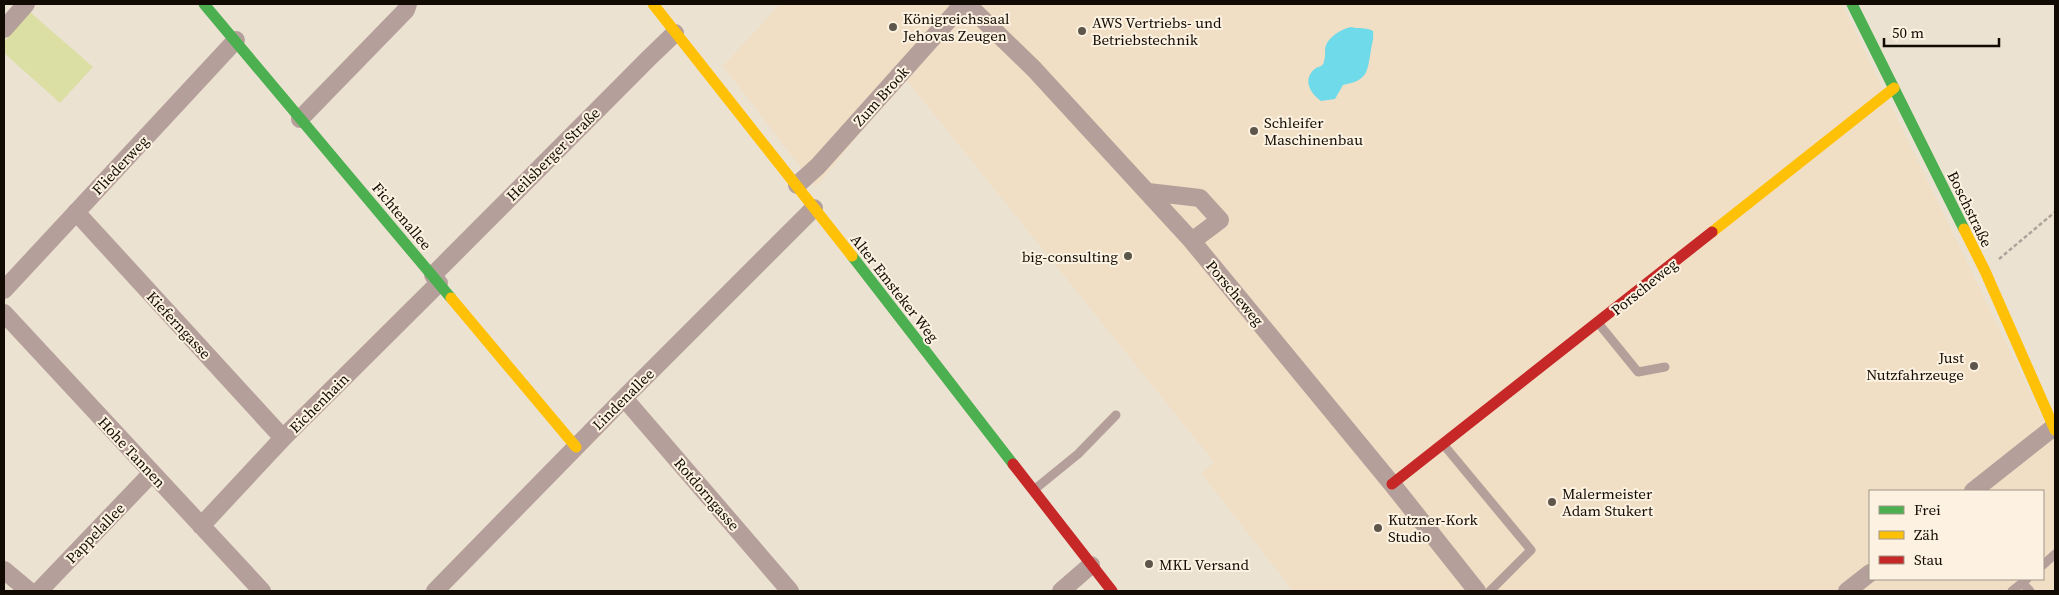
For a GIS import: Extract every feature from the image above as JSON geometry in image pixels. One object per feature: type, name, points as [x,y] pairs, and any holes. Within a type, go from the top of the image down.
[{"type":"street","points":[[4,29],[26,4]]},
{"type":"street","name":"Fichtenallee","points":[[204,4],[576,447]]},
{"type":"street","points":[[300,119],[406,10],[408,4]]},
{"type":"street","name":"Alter Emsteker Weg","points":[[652,4],[797,186],[1112,591]]},
{"type":"street","name":"Zum Brook","points":[[797,186],[818,166],[963,4]]},
{"type":"street","name":"Porscheweg","points":[[967,4],[1034,69],[1192,241],[1392,484],[1477,591]]},
{"type":"street","name":"Boschstraße","points":[[1852,4],[1985,271],[2055,428]]},
{"type":"street","name":"Heilsberger Straße","points":[[436,279],[675,33]]},
{"type":"street","name":"Fliederweg","points":[[4,290],[236,40]]},
{"type":"street","name":"Porscheweg","points":[[1392,484],[1894,88]]},
{"type":"street","points":[[1148,192],[1200,198],[1220,220],[1192,241]]},
{"type":"street","name":"Lindenallee","points":[[435,591],[814,208]]},
{"type":"street","name":"Kieferngasse","points":[[76,212],[283,438]]},
{"type":"street","name":"Eichenhain","points":[[201,526],[436,279]]},
{"type":"street","name":"Hohe Tannen","points":[[4,313],[151,474],[262,591]]},
{"type":"street","name":"Rotdorngasse","points":[[624,398],[790,591]]},
{"type":"street","points":[[1974,490],[2055,428]]},
{"type":"street","name":"Pappelallee","points":[[39,591],[151,474]]},
{"type":"street","points":[[1061,591],[1091,565]]},
{"type":"street","points":[[4,570],[28,591]]},
{"type":"street","points":[[1847,591],[1869,574]]},
{"type":"lane","points":[[1598,323],[1638,372],[1665,366]]},
{"type":"lane","points":[[1033,490],[1078,454],[1116,415]]},
{"type":"lane","points":[[1443,444],[1532,550],[1490,591]]},
{"type":"lane","points":[[2044,563],[2055,554]]},
{"type":"lane","points":[[2012,591],[2024,581],[2030,591]]},
{"type":"path","points":[[1985,271],[2055,212]]},
{"type":"shaded area","points":[[780,4],[1842,4],[2055,444],[2055,591],[1293,591],[1201,473],[1214,462],[905,78],[816,187],[723,66]]},
{"type":"green space","points":[[30,12],[93,67],[60,103],[4,53],[4,42]]},
{"type":"water","points":[[1351,27],[1373,31],[1373,41],[1367,70],[1362,78],[1343,85],[1335,99],[1321,101],[1309,86],[1308,81],[1311,72],[1323,64],[1325,47],[1330,39],[1340,31]]},
{"type":"traffic: fast","points":[[204,4],[451,298]]},
{"type":"traffic: fast","points":[[1852,4],[1964,229]]},
{"type":"traffic: fast","points":[[852,256],[1013,464]]},
{"type":"traffic: slow","points":[[653,4],[852,256]]},
{"type":"traffic: slow","points":[[1712,232],[1894,88]]},
{"type":"traffic: slow","points":[[1964,229],[1985,271],[2055,430]]},
{"type":"traffic: slow","points":[[451,298],[576,447]]},
{"type":"traffic: jam","points":[[1392,484],[1712,232]]},
{"type":"traffic: jam","points":[[1013,464],[1112,591]]},
{"type":"place","name":"Königreichssaal Jehovas Zeugen","points":[[893,27]]},
{"type":"place","name":"AWS Vertriebs- und Betriebstechnik","points":[[1082,31]]},
{"type":"place","name":"Schleifer Maschinenbau","points":[[1254,131]]},
{"type":"place","name":"big-consulting","points":[[1128,256]]},
{"type":"place","name":"Just Nutzfahrzeuge","points":[[1974,366]]},
{"type":"place","name":"Malermeister Adam Stukert","points":[[1552,502]]},
{"type":"place","name":"Kutzner-Kork Studio","points":[[1378,528]]},
{"type":"place","name":"MKL Versand","points":[[1149,564]]}]
